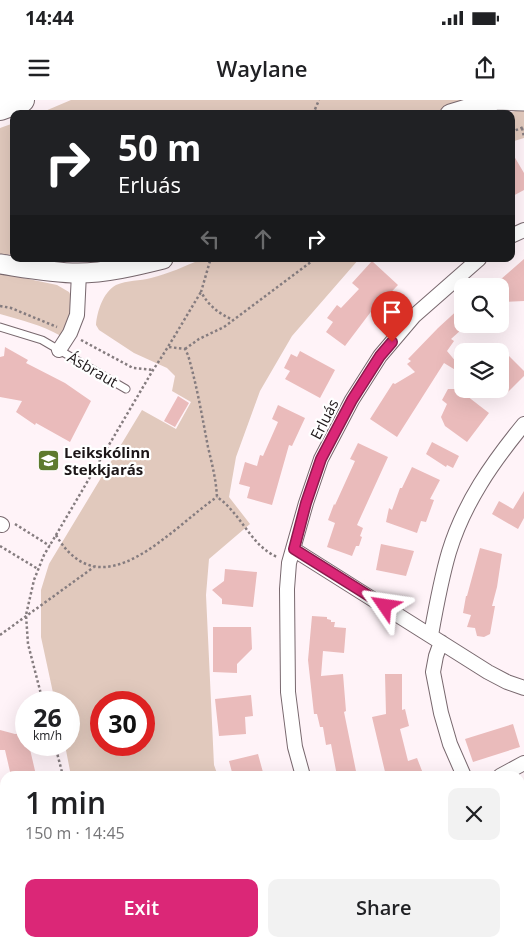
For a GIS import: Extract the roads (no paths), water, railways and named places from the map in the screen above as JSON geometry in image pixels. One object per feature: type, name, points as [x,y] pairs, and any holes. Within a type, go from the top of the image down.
[{"type":"highway","points":[[0,108],[22,100]]},
{"type":"street","points":[[463,110],[496,100],[524,101]]},
{"type":"street","points":[[0,264],[53,272],[79,273],[111,270],[149,262]]},
{"type":"street","name":"Erluás","points":[[302,771],[295,747],[288,692],[287,589],[290,563],[306,503],[321,459],[352,400],[380,356],[414,316],[476,262]]},
{"type":"street","name":"Ásbraut","points":[[59,350],[70,333],[77,315],[79,273]]},
{"type":"street","points":[[462,771],[450,744],[441,713],[433,672],[449,551],[474,493],[488,469],[524,424]]},
{"type":"street","points":[[294,549],[507,682],[524,688]]},
{"type":"street","points":[[509,771],[524,763]]},
{"type":"lane","name":"Ásbraut","points":[[0,327],[42,340],[126,389]]},
{"type":"place","name":"Leikskólinn Stekkjarás","points":[[48,461]]}]
